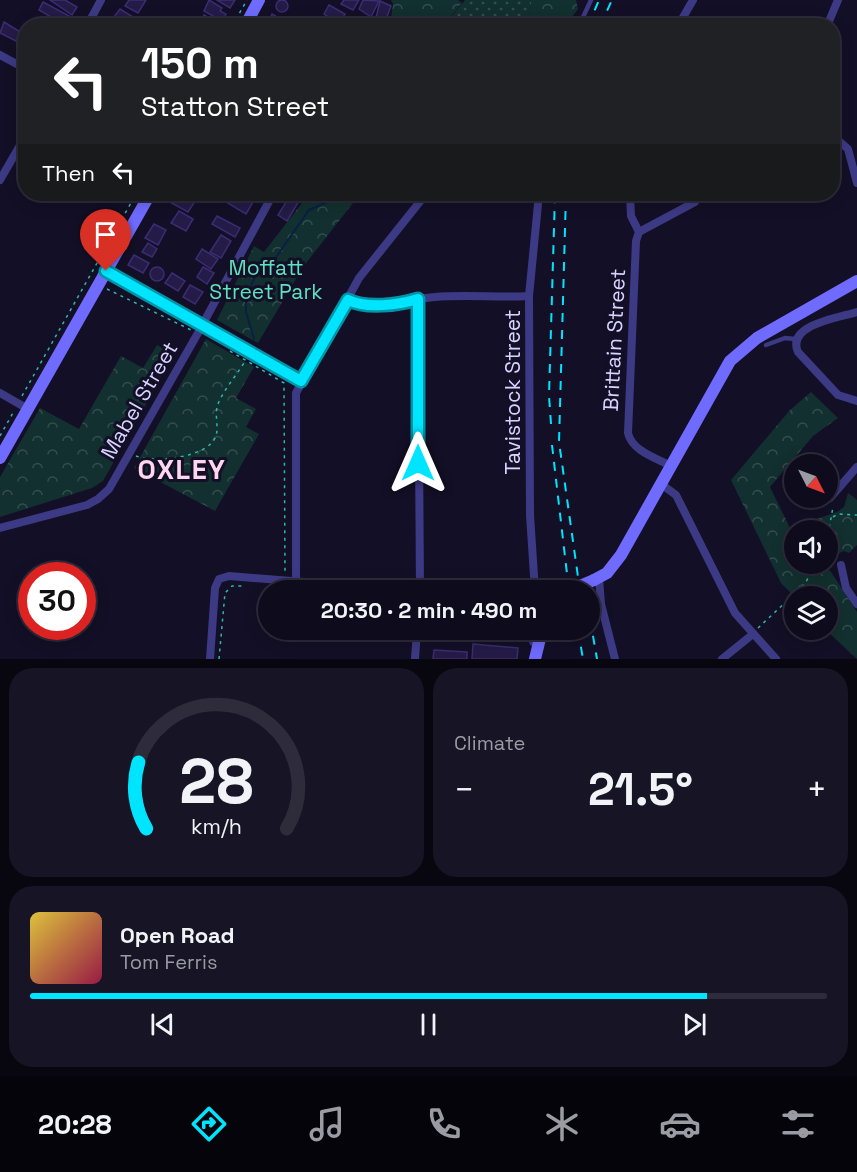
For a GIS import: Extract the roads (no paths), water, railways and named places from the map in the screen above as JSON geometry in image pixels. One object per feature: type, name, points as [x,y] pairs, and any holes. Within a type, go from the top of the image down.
[{"type":"main road","points":[[249,18],[259,0]]},
{"type":"main road","points":[[0,458],[23,406],[146,201]]},
{"type":"main road","points":[[596,579],[607,573],[618,561],[722,374],[741,350],[851,285],[857,276]]},
{"type":"main road","points":[[539,655],[541,640]]},
{"type":"street","points":[[91,18],[101,0]]},
{"type":"street","points":[[683,18],[693,0]]},
{"type":"street","points":[[830,18],[838,0]]},
{"type":"street","points":[[0,55],[18,65]]},
{"type":"street","points":[[840,142],[848,149],[857,183]]},
{"type":"street","points":[[0,180],[18,149]]},
{"type":"street","name":"Mabel Street","points":[[0,528],[98,500],[109,489],[269,201]]},
{"type":"street","points":[[296,580],[294,403],[301,381],[359,278],[420,201]]},
{"type":"street","name":"Tavistock Street","points":[[534,580],[530,515],[529,296],[538,201]]},
{"type":"street","name":"Brittain Street","points":[[630,201],[631,216],[639,232],[636,241],[628,434],[632,444],[671,466]]},
{"type":"street","points":[[639,232],[694,202]]},
{"type":"street","points":[[106,271],[248,357],[301,381]]},
{"type":"street","points":[[348,300],[361,304],[404,303],[418,299],[529,296]]},
{"type":"street","points":[[418,299],[419,580]]},
{"type":"street","points":[[857,312],[807,329],[795,339],[798,352],[838,395],[857,401]]},
{"type":"street","points":[[0,393],[23,406]]},
{"type":"street","points":[[838,490],[857,467]]},
{"type":"street","points":[[661,484],[676,495],[728,600],[776,659]]},
{"type":"street","points":[[841,565],[846,588],[857,604]]},
{"type":"street","points":[[210,659],[215,588],[219,579],[228,576],[282,580]]},
{"type":"street","points":[[596,579],[615,659]]},
{"type":"street","points":[[722,659],[754,632]]},
{"type":"street","points":[[415,659],[416,640]]},
{"type":"street","points":[[533,640],[539,655]]},
{"type":"lane","points":[[583,18],[591,0]]},
{"type":"lane","points":[[766,345],[785,338],[795,339]]},
{"type":"waterway","points":[[254,339],[246,312],[246,300],[257,270],[274,260],[309,210],[330,201]]},
{"type":"railway","points":[[591,18],[599,0]]},
{"type":"railway","points":[[604,18],[612,0]]},
{"type":"railway","points":[[551,424],[549,396],[555,201]]},
{"type":"railway","points":[[566,201],[559,442],[578,580]]},
{"type":"railway","points":[[552,445],[568,580]]},
{"type":"railway","points":[[580,640],[583,659]]},
{"type":"railway","points":[[594,640],[597,659]]},
{"type":"district","name":"OXLEY","points":[[182,469]]},
{"type":"park label","name":"Moffatt Street Park","points":[[266,279]]}]
